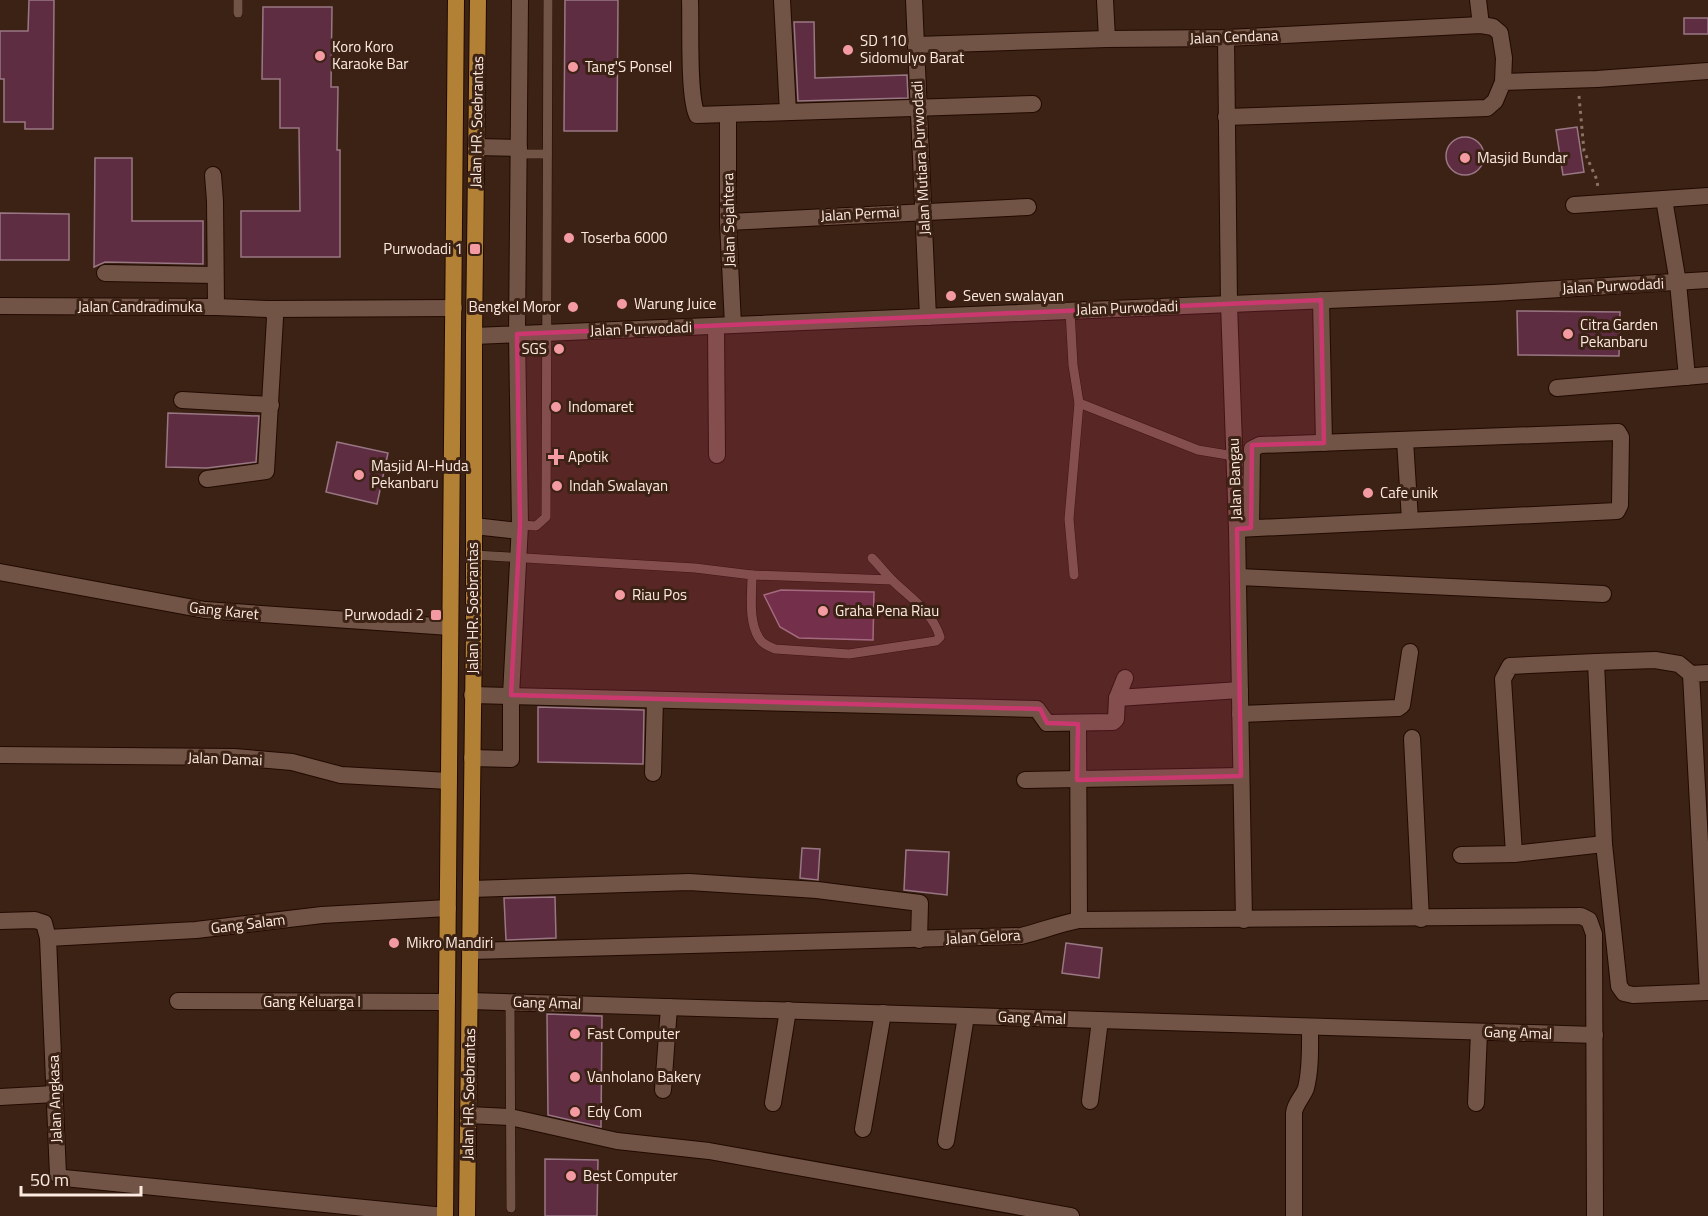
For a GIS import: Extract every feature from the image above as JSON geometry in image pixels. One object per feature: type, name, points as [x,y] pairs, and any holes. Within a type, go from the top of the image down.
[{"type":"main road","name":"Jalan HR. Soebrantas","points":[[445,1216],[456,0]]},
{"type":"main road","name":"Jalan HR. Soebrantas","points":[[467,1216],[476,448],[474,336],[478,0]]},
{"type":"street","points":[[472,758],[511,759],[511,695],[520,528],[517,334],[520,0]]},
{"type":"street","points":[[690,0],[694,109],[698,115],[728,116],[1033,104]]},
{"type":"street","points":[[782,0],[788,112]]},
{"type":"street","name":"Jalan Mutiara Purwodadi","points":[[914,0],[928,317]]},
{"type":"street","points":[[1105,0],[1107,39]]},
{"type":"street","points":[[1227,117],[1487,108],[1495,101],[1503,82],[1504,58],[1500,33],[1493,27],[1480,26],[1478,0]]},
{"type":"street","name":"Jalan Cendana","points":[[916,45],[1227,38],[1480,26]]},
{"type":"street","name":"Jalan Bangau","points":[[1227,38],[1229,304],[1234,456],[1244,528],[1238,577],[1244,920]]},
{"type":"street","points":[[1503,82],[1578,80],[1708,71]]},
{"type":"street","name":"Jalan Sejahtera","points":[[717,455],[728,222],[728,116]]},
{"type":"street","points":[[476,147],[519,151]]},
{"type":"street","points":[[213,175],[216,307]]},
{"type":"street","points":[[1574,205],[1708,196]]},
{"type":"street","points":[[1664,199],[1678,283],[1687,377]]},
{"type":"street","name":"Jalan Permai","points":[[728,222],[1028,207]]},
{"type":"street","points":[[105,273],[215,275]]},
{"type":"street","name":"Jalan Purwodadi","points":[[474,336],[1321,300],[1708,280]]},
{"type":"street","points":[[1321,300],[1324,443]]},
{"type":"street","name":"Jalan Candradimuka","points":[[0,306],[216,307],[271,313],[453,309]]},
{"type":"street","points":[[207,479],[266,471],[271,405],[271,313]]},
{"type":"street","points":[[1557,388],[1708,375]]},
{"type":"street","points":[[182,400],[271,405]]},
{"type":"street","points":[[1618,432],[1621,437],[1620,506],[1617,510],[1244,528],[1252,448],[1260,445],[1324,443],[1618,432]]},
{"type":"street","points":[[1405,440],[1410,520]]},
{"type":"street","points":[[474,526],[520,528]]},
{"type":"street","name":"Gang Karet","points":[[0,572],[205,610],[450,627]]},
{"type":"street","points":[[1238,577],[1603,594]]},
{"type":"street","points":[[1240,714],[1398,708],[1402,705],[1410,652]]},
{"type":"street","points":[[1514,854],[1503,679],[1510,666],[1596,662],[1655,660],[1679,664],[1700,674],[1708,992],[1633,995],[1624,993],[1618,986],[1605,844],[1596,662]]},
{"type":"street","points":[[472,695],[1037,708],[1047,723],[1078,724],[1113,722],[1116,719],[1117,698],[1125,678]]},
{"type":"street","points":[[1117,698],[1240,690]]},
{"type":"street","points":[[653,773],[655,700]]},
{"type":"street","points":[[1078,724],[1079,920]]},
{"type":"street","points":[[1412,738],[1421,919]]},
{"type":"street","name":"Jalan Damai","points":[[0,755],[234,757],[292,762],[341,775],[449,781]]},
{"type":"street","points":[[1025,780],[1241,776]]},
{"type":"street","points":[[1461,855],[1514,854],[1605,844]]},
{"type":"street","points":[[471,889],[689,882],[817,890],[920,903],[919,940]]},
{"type":"street","name":"Gang Salam","points":[[0,921],[35,920],[46,931],[195,930],[322,915],[448,908]]},
{"type":"street","name":"Jalan Gelora","points":[[470,951],[1021,936],[1039,932],[1057,924],[1079,920],[1581,916],[1589,920],[1594,934],[1595,1035]]},
{"type":"street","name":"Jalan Angkasa","points":[[46,931],[58,1175],[64,1178],[445,1216]]},
{"type":"street","name":"Gang Keluarga I","points":[[178,1001],[447,1002]]},
{"type":"street","name":"Gang Amal","points":[[470,1001],[1595,1035]]},
{"type":"street","points":[[663,1090],[669,1007]]},
{"type":"street","points":[[773,1103],[788,1011]]},
{"type":"street","points":[[863,1129],[883,1013]]},
{"type":"street","points":[[946,1141],[966,1016]]},
{"type":"street","points":[[1090,1101],[1100,1020]]},
{"type":"street","points":[[1294,1216],[1294,1113],[1295,1106],[1305,1090],[1310,1058],[1310,1026]]},
{"type":"street","points":[[1476,1103],[1479,1032]]},
{"type":"street","points":[[1595,1035],[1595,1216]]},
{"type":"street","points":[[0,1097],[55,1094]]},
{"type":"street","points":[[468,1115],[510,1117],[617,1141],[709,1150],[1071,1216]]},
{"type":"lane","points":[[238,0],[238,13]]},
{"type":"lane","points":[[520,528],[536,526],[546,517],[548,0]]},
{"type":"lane","points":[[519,151],[548,154]]},
{"type":"lane","points":[[1070,311],[1073,365],[1079,403],[1069,519],[1074,575]]},
{"type":"lane","points":[[1079,403],[1198,450],[1234,456]]},
{"type":"lane","points":[[474,555],[694,568],[752,575],[892,580]]},
{"type":"lane","points":[[752,575],[753,619],[759,638],[775,649],[849,654],[936,641],[940,637],[938,629],[920,603],[892,580],[872,558]]},
{"type":"lane","points":[[510,1002],[511,1208]]},
{"type":"path","points":[[1578,80],[1584,151],[1597,180],[1599,204]]},
{"type":"highlighted area","points":[[1321,300],[1324,443],[1252,445],[1251,528],[1237,529],[1241,776],[1077,780],[1078,724],[1047,723],[1040,709],[511,695],[520,525],[517,334]]},
{"type":"building","points":[[29,0],[54,0],[53,129],[25,129],[25,122],[4,122],[4,79],[0,79],[0,31],[28,31]]},
{"type":"building","points":[[565,0],[618,0],[617,131],[564,131]]},
{"type":"building","points":[[263,7],[332,7],[331,87],[338,87],[340,257],[241,257],[241,211],[300,211],[299,128],[280,128],[280,79],[262,79]]},
{"type":"building","points":[[1684,18],[1708,18],[1708,34],[1684,34]]},
{"type":"building","points":[[794,22],[814,22],[815,78],[907,75],[908,98],[798,101]]},
{"type":"building","points":[[1577,127],[1584,172],[1563,175],[1556,130]]},
{"type":"building","name":"Masjid Bundar","points":[[1465,137],[1472,138],[1478,143],[1483,149],[1483,163],[1478,169],[1472,174],[1465,175],[1458,174],[1452,169],[1447,163],[1446,156],[1447,149],[1452,143],[1458,138]]},
{"type":"building","points":[[95,158],[132,158],[132,221],[203,221],[203,264],[105,262],[94,267]]},
{"type":"building","points":[[0,213],[69,214],[69,260],[0,260]]},
{"type":"building","name":"Citra Garden Pekanbaru","points":[[1517,311],[1620,312],[1619,356],[1518,355]]},
{"type":"building","points":[[168,413],[259,416],[256,462],[207,468],[166,467]]},
{"type":"building","points":[[337,442],[388,453],[377,504],[326,492]]},
{"type":"building","name":"Graha Pena Riau","points":[[781,590],[874,592],[873,640],[799,638],[780,627],[764,595]]},
{"type":"building","points":[[538,707],[644,710],[643,764],[538,762]]},
{"type":"building","points":[[802,848],[820,849],[818,880],[800,878]]},
{"type":"building","points":[[906,850],[949,852],[947,895],[904,890]]},
{"type":"building","points":[[555,897],[556,938],[506,940],[504,898]]},
{"type":"building","points":[[1066,943],[1102,948],[1099,978],[1062,973]]},
{"type":"building","points":[[547,1014],[602,1016],[601,1127],[548,1115]]},
{"type":"building","name":"Best Computer","points":[[545,1159],[598,1160],[597,1216],[545,1216]]},
{"type":"place","name":"SD 110 Sidomulyo Barat","points":[[848,50]]},
{"type":"place","name":"Koro Koro Karaoke Bar","points":[[320,56]]},
{"type":"place","name":"Tang'S Ponsel","points":[[573,67]]},
{"type":"place","name":"Masjid Bundar","points":[[1465,158]]},
{"type":"place","name":"Toserba 6000","points":[[569,238]]},
{"type":"place","name":"Purwodadi 1","points":[[475,249]]},
{"type":"place","name":"Seven swalayan","points":[[951,296]]},
{"type":"place","name":"Warung Juice","points":[[622,304]]},
{"type":"place","name":"Bengkel Moror","points":[[573,307]]},
{"type":"place","name":"Citra Garden Pekanbaru","points":[[1568,334]]},
{"type":"place","name":"SGS","points":[[559,349]]},
{"type":"place","name":"Indomaret","points":[[556,407]]},
{"type":"place","name":"Apotik","points":[[556,457]]},
{"type":"place","name":"Masjid Al-Huda Pekanbaru","points":[[359,475]]},
{"type":"place","name":"Indah Swalayan","points":[[557,486]]},
{"type":"place","name":"Cafe unik","points":[[1368,493]]},
{"type":"place","name":"Riau Pos","points":[[620,595]]},
{"type":"place","name":"Graha Pena Riau","points":[[823,611]]},
{"type":"place","name":"Purwodadi 2","points":[[436,615]]},
{"type":"place","name":"Mikro Mandiri","points":[[394,943]]},
{"type":"place","name":"Fast Computer","points":[[575,1034]]},
{"type":"place","name":"Vanholano Bakery","points":[[575,1077]]},
{"type":"place","name":"Edy Com","points":[[575,1112]]},
{"type":"place","name":"Best Computer","points":[[571,1176]]}]
